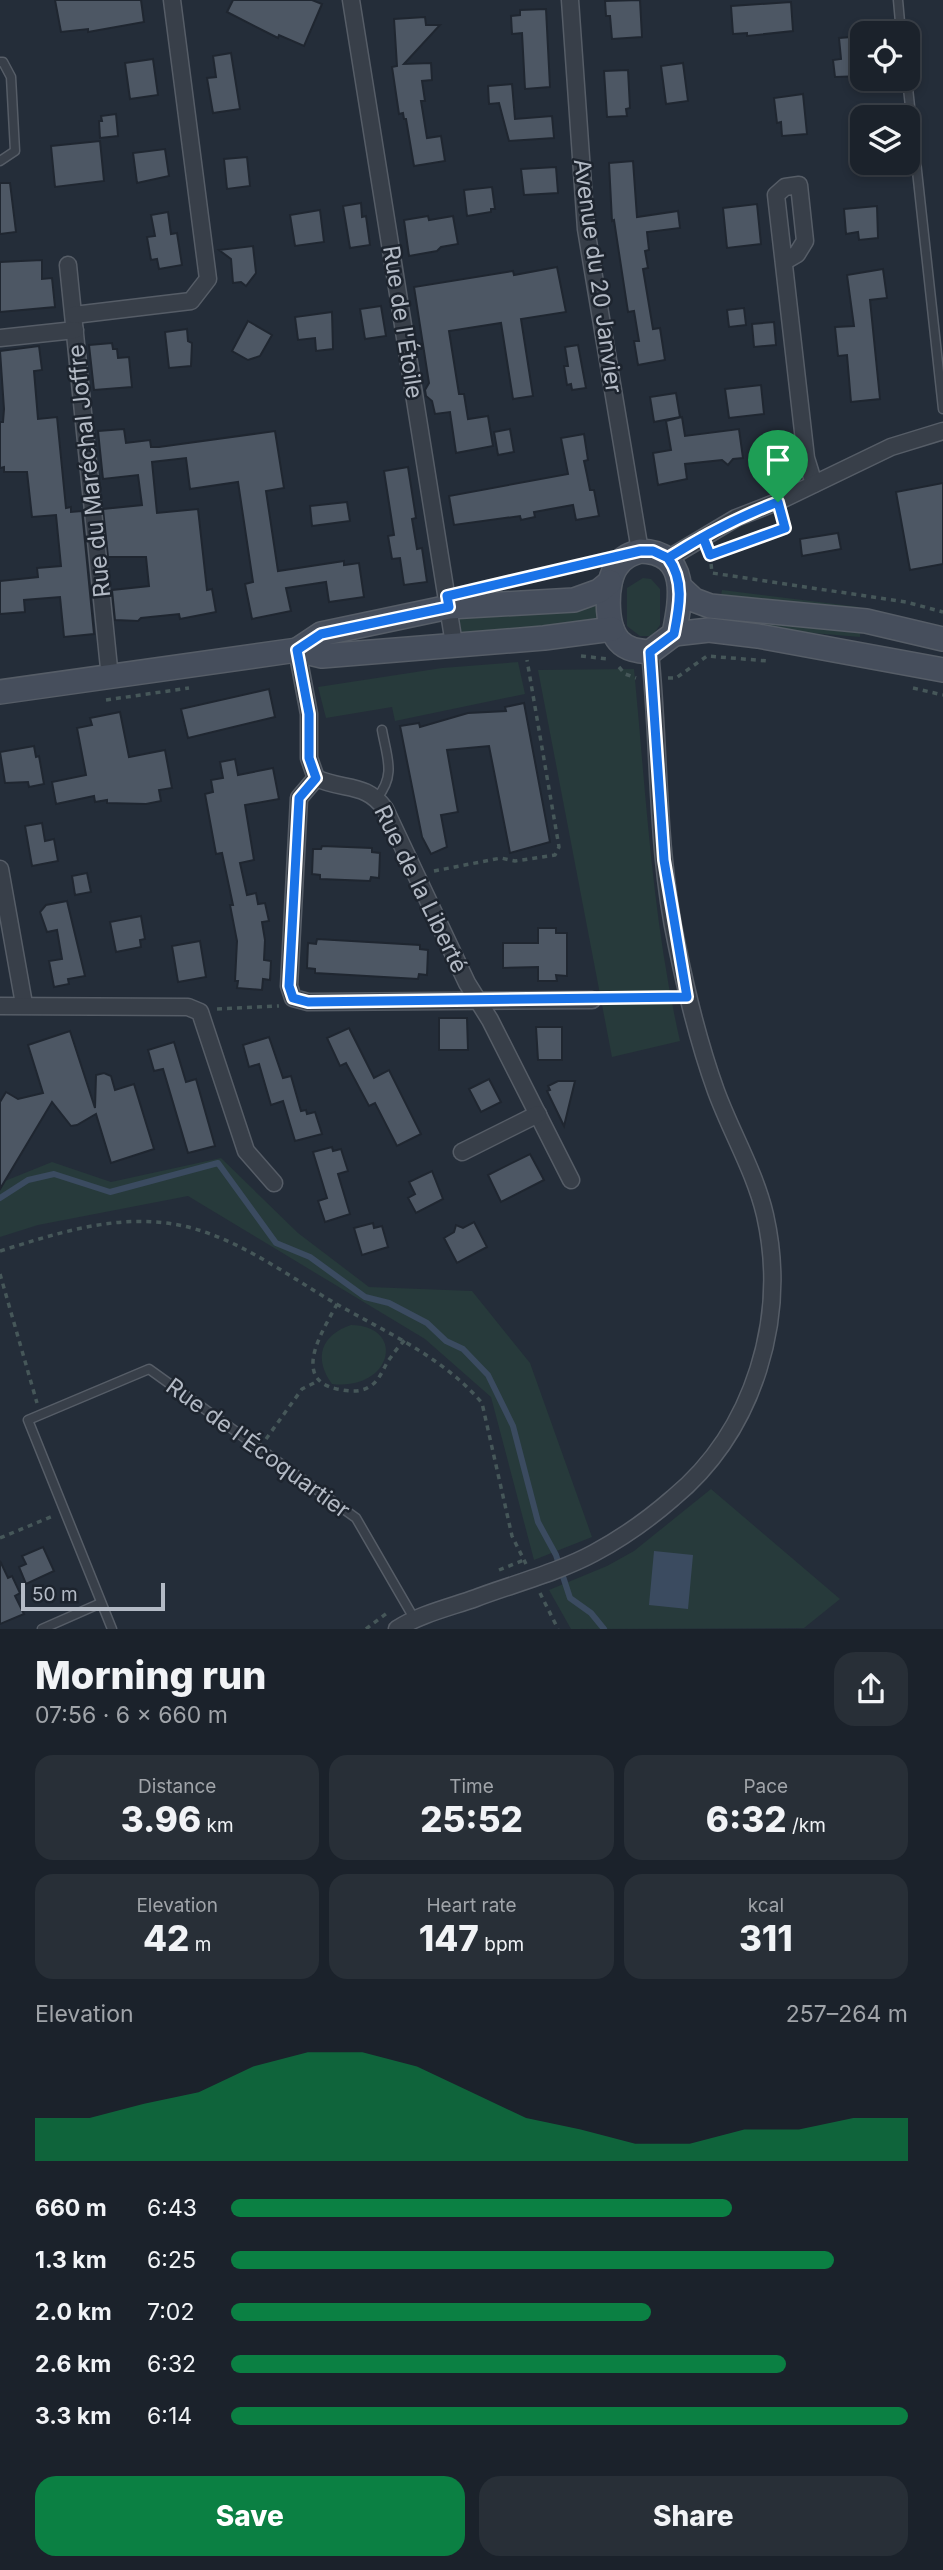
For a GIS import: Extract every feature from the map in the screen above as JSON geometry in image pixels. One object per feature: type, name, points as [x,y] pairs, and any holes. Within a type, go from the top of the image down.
[{"type":"main road","points":[[674,634],[680,587],[677,569],[668,558],[653,551],[633,553],[615,568],[610,582],[612,629],[620,642],[631,650],[650,652],[674,634],[709,630],[758,636],[943,670]]},
{"type":"main road","points":[[297,650],[321,634],[449,607],[573,600],[599,591],[610,582]]},
{"type":"main road","points":[[680,587],[694,600],[710,606],[866,621],[943,639]]},
{"type":"main road","points":[[0,692],[297,650],[322,656],[544,638],[612,629]]},
{"type":"street","points":[[0,338],[191,301],[208,279],[173,0]]},
{"type":"street","name":"Rue de l'Étoile","points":[[351,0],[454,644]]},
{"type":"street","name":"Avenue du 20 Janvier","points":[[570,0],[586,229],[633,553]]},
{"type":"street","points":[[785,261],[806,458],[814,484]]},
{"type":"street","name":"Rue du Maréchal Joffre","points":[[68,264],[110,678]]},
{"type":"street","points":[[668,558],[736,518],[778,502],[891,447],[943,431]]},
{"type":"street","points":[[297,650],[309,714],[309,758],[316,778],[299,798],[289,986],[293,998],[308,1002],[592,1000]]},
{"type":"street","points":[[397,1629],[592,1555],[634,1528],[676,1496],[723,1442],[748,1400],[763,1357],[772,1308],[774,1264],[764,1212],[716,1091],[687,997],[664,860],[650,652]]},
{"type":"street","name":"Rue de la Liberté","points":[[316,778],[332,785],[363,789],[377,798],[385,809],[415,876],[570,1180]]},
{"type":"street","points":[[0,869],[24,1004]]},
{"type":"street","points":[[0,1006],[24,1004],[188,1007],[200,1012],[246,1151],[274,1183]]},
{"type":"street","points":[[463,1152],[538,1114]]},
{"type":"lane","points":[[898,0],[900,21]]},
{"type":"lane","points":[[0,62],[3,62],[11,77],[15,151],[0,161]]},
{"type":"lane","points":[[907,91],[943,409]]},
{"type":"lane","points":[[377,798],[387,785],[389,774],[382,730]]},
{"type":"lane","name":"Rue de l'Écoquartier","points":[[40,1415],[149,1369],[356,1518],[415,1620]]},
{"type":"lane","points":[[40,1415],[28,1420],[112,1629]]},
{"type":"lane","points":[[42,1629],[102,1602]]},
{"type":"path","points":[[710,555],[785,528],[778,502]]},
{"type":"path","points":[[703,537],[710,555],[712,573],[905,602],[943,612]]},
{"type":"path","points":[[503,583],[633,553]]},
{"type":"path","points":[[415,876],[501,858],[515,860],[555,855],[559,841],[527,658]]},
{"type":"path","points":[[592,1000],[687,997]]},
{"type":"path","points":[[200,1012],[222,1008],[277,1007],[293,998]]},
{"type":"path","points":[[0,1251],[71,1229],[120,1222],[167,1223],[213,1236],[256,1257],[405,1340],[469,1387],[482,1402],[512,1536],[535,1576],[558,1629]]},
{"type":"path","points":[[0,1274],[40,1415]]},
{"type":"path","points":[[337,1304],[313,1355],[318,1381],[327,1387],[352,1392],[369,1387],[384,1373],[389,1358],[405,1340]]},
{"type":"path","points":[[260,1448],[302,1389],[318,1381]]},
{"type":"path","points":[[0,1538],[65,1511]]},
{"type":"shaded area","points":[[643,578],[651,579],[660,589],[660,625],[652,636],[640,636],[627,626],[627,588]]},
{"type":"shaded area","points":[[722,590],[859,607],[859,610],[720,600]]},
{"type":"shaded area","points":[[600,597],[599,622],[462,635],[458,613]]},
{"type":"shaded area","points":[[720,615],[860,628],[860,637],[719,625]]},
{"type":"shaded area","points":[[518,662],[525,694],[395,721],[392,707],[326,718],[318,687],[442,668]]},
{"type":"shaded area","points":[[634,669],[656,902],[680,1041],[612,1057],[538,670]]},
{"type":"shaded area","points":[[221,1158],[298,1233],[369,1287],[472,1291],[530,1363],[592,1537],[534,1560],[491,1397],[425,1339],[188,1196],[38,1225],[0,1237],[0,1183],[52,1162],[111,1182]]},
{"type":"shaded area","points":[[351,1325],[369,1328],[380,1336],[385,1346],[385,1358],[379,1369],[368,1378],[352,1384],[332,1384],[323,1365],[323,1348],[333,1335]]},
{"type":"shaded area","points":[[711,1489],[840,1599],[804,1628],[571,1629],[549,1590],[607,1566],[634,1551]]},
{"type":"water","points":[[654,1551],[693,1555],[688,1609],[649,1605]]},
{"type":"building","points":[[55,0],[141,0],[144,22],[88,32],[88,29],[61,32]]},
{"type":"building","points":[[233,0],[312,0],[322,4],[304,46],[279,35],[278,38],[227,12]]},
{"type":"building","points":[[640,0],[642,37],[612,39],[610,16],[606,16],[605,1]]},
{"type":"building","points":[[791,2],[793,31],[747,36],[747,33],[733,34],[731,6]]},
{"type":"building","points":[[546,9],[550,87],[525,89],[522,33],[512,34],[511,16],[520,15],[520,10]]},
{"type":"building","points":[[425,17],[426,25],[440,25],[404,64],[431,63],[432,80],[422,81],[425,101],[421,101],[427,138],[441,136],[445,161],[414,166],[406,119],[403,113],[399,114],[392,67],[397,66],[394,19]]},
{"type":"building","points":[[850,37],[850,76],[835,77],[833,60],[841,59],[839,38]]},
{"type":"building","points":[[231,53],[240,109],[213,113],[207,78],[216,77],[213,56]]},
{"type":"building","points":[[153,59],[158,95],[130,99],[125,63]]},
{"type":"building","points":[[683,63],[688,101],[666,104],[661,66]]},
{"type":"building","points":[[628,70],[630,108],[626,109],[627,116],[607,117],[604,71]]},
{"type":"building","points":[[512,84],[515,119],[552,116],[554,138],[509,141],[499,103],[489,104],[488,86]]},
{"type":"building","points":[[803,94],[807,134],[782,136],[781,122],[777,123],[774,98]]},
{"type":"building","points":[[116,114],[118,136],[100,138],[101,116]]},
{"type":"building","points":[[100,141],[104,181],[55,187],[51,146]]},
{"type":"building","points":[[165,149],[169,176],[137,183],[133,153]]},
{"type":"building","points":[[247,157],[250,186],[227,189],[224,159]]},
{"type":"building","points":[[633,161],[637,217],[678,211],[680,228],[647,232],[649,250],[645,251],[648,268],[643,269],[653,329],[660,328],[665,360],[638,365],[634,341],[639,341],[634,311],[628,312],[614,220],[612,221],[609,163]]},
{"type":"building","points":[[556,167],[558,193],[524,195],[521,169]]},
{"type":"building","points":[[0,183],[10,183],[16,232],[0,234]]},
{"type":"building","points":[[492,187],[495,209],[467,216],[464,190]]},
{"type":"building","points":[[361,203],[362,217],[366,216],[370,245],[350,248],[343,206]]},
{"type":"building","points":[[757,204],[761,244],[727,248],[723,208]]},
{"type":"building","points":[[877,206],[878,238],[859,240],[858,232],[846,234],[844,209]]},
{"type":"building","points":[[320,210],[324,242],[295,246],[290,215]]},
{"type":"building","points":[[168,212],[171,234],[177,233],[182,265],[159,269],[157,259],[151,260],[147,237],[155,236],[151,215]]},
{"type":"building","points":[[428,216],[429,220],[453,216],[458,244],[409,256],[404,220]]},
{"type":"building","points":[[253,246],[256,273],[246,286],[241,282],[233,283],[231,259],[219,250]]},
{"type":"building","points":[[42,260],[42,279],[52,278],[55,307],[0,312],[0,262]]},
{"type":"building","points":[[557,267],[566,312],[521,319],[533,396],[513,399],[501,323],[449,331],[459,394],[464,394],[468,419],[488,416],[493,446],[456,453],[450,412],[435,414],[432,401],[426,396],[425,390],[429,383],[414,287],[513,271],[514,275]]},
{"type":"building","points":[[883,269],[887,298],[870,300],[880,399],[851,402],[847,355],[838,356],[835,327],[854,326],[847,275]]},
{"type":"building","points":[[381,306],[386,336],[365,339],[360,309]]},
{"type":"building","points":[[744,308],[746,325],[729,327],[727,310]]},
{"type":"building","points":[[332,312],[333,349],[316,351],[315,338],[298,340],[295,317]]},
{"type":"building","points":[[248,321],[272,335],[260,356],[248,360],[232,351]]},
{"type":"building","points":[[774,322],[776,345],[754,347],[752,324]]},
{"type":"building","points":[[187,329],[188,341],[192,343],[191,366],[169,368],[165,332]]},
{"type":"building","points":[[112,343],[113,349],[117,349],[118,358],[129,357],[132,387],[94,390],[89,345]]},
{"type":"building","points":[[578,345],[586,388],[572,390],[571,384],[567,385],[565,347]]},
{"type":"building","points":[[39,346],[42,370],[34,371],[38,419],[57,417],[66,508],[71,507],[71,512],[82,511],[94,634],[64,637],[60,597],[24,600],[25,612],[0,614],[0,581],[38,577],[37,568],[61,566],[56,515],[32,517],[27,472],[4,472],[4,467],[0,468],[0,422],[3,422],[4,409],[0,351]]},
{"type":"building","points":[[761,385],[764,414],[729,418],[725,389]]},
{"type":"building","points":[[676,393],[680,417],[654,422],[650,397]]},
{"type":"building","points":[[682,417],[685,436],[739,429],[743,458],[733,459],[728,465],[722,460],[685,464],[687,479],[658,485],[653,453],[671,450],[666,421]]},
{"type":"building","points":[[124,429],[126,443],[150,440],[151,447],[275,431],[284,488],[266,491],[278,571],[344,561],[344,565],[359,563],[364,597],[329,602],[326,582],[286,588],[291,611],[252,619],[245,584],[253,582],[238,482],[190,489],[186,458],[152,462],[157,513],[198,509],[207,590],[212,589],[216,612],[180,619],[179,614],[141,618],[138,621],[115,620],[112,590],[149,586],[146,557],[108,557],[103,509],[142,505],[138,475],[103,479],[98,431]]},
{"type":"building","points":[[510,429],[514,452],[498,455],[494,432]]},
{"type":"building","points":[[584,434],[588,460],[584,461],[599,516],[576,520],[573,505],[534,512],[535,517],[521,520],[520,516],[454,525],[449,496],[568,474],[561,438]]},
{"type":"building","points":[[408,467],[416,518],[412,519],[417,549],[422,548],[427,582],[404,585],[400,558],[392,559],[388,536],[394,535],[384,471]]},
{"type":"building","points":[[943,483],[943,564],[910,570],[896,492]]},
{"type":"building","points":[[347,502],[350,521],[312,526],[310,506]]},
{"type":"building","points":[[838,533],[841,549],[802,556],[800,539]]},
{"type":"building","points":[[269,689],[275,717],[188,738],[181,709]]},
{"type":"building","points":[[524,703],[550,842],[510,853],[489,746],[447,750],[458,812],[441,815],[447,847],[431,854],[422,837],[400,726],[419,723],[420,727],[468,713],[506,711],[505,707]]},
{"type":"building","points":[[120,712],[129,757],[165,750],[172,788],[159,790],[161,801],[146,804],[107,803],[107,800],[95,802],[94,796],[56,804],[52,782],[86,775],[77,728],[92,725],[90,718]]},
{"type":"building","points":[[34,746],[36,757],[39,756],[44,784],[29,787],[28,782],[5,783],[0,752]]},
{"type":"building","points":[[235,759],[238,775],[273,768],[279,799],[245,805],[254,860],[240,863],[247,895],[256,893],[258,904],[265,903],[269,921],[262,922],[264,960],[271,961],[270,980],[263,979],[262,990],[237,988],[237,941],[230,905],[233,905],[222,853],[216,854],[205,794],[213,792],[211,780],[223,778],[220,762]]},
{"type":"building","points":[[42,823],[45,841],[54,839],[58,861],[32,866],[25,826]]},
{"type":"building","points":[[322,846],[372,848],[372,852],[380,853],[379,878],[371,877],[370,881],[320,879],[320,875],[312,874],[313,849],[321,849]]},
{"type":"building","points":[[87,873],[91,892],[75,895],[72,876]]},
{"type":"building","points":[[67,901],[85,976],[68,979],[69,984],[54,987],[49,961],[62,959],[57,930],[47,932],[40,912],[46,905]]},
{"type":"building","points":[[141,916],[145,939],[140,940],[141,947],[116,952],[110,922]]},
{"type":"building","points":[[538,928],[556,928],[556,933],[567,933],[567,976],[556,975],[557,981],[538,981],[538,967],[503,968],[503,943],[538,943]]},
{"type":"building","points":[[317,939],[420,945],[420,949],[428,950],[427,975],[419,974],[418,979],[315,973],[315,969],[307,968],[308,943],[316,944]]},
{"type":"building","points":[[200,941],[206,977],[178,982],[172,946]]},
{"type":"building","points":[[439,1018],[467,1018],[468,1050],[439,1050]]},
{"type":"building","points":[[536,1027],[562,1027],[562,1060],[538,1060]]},
{"type":"building","points":[[349,1028],[374,1078],[389,1070],[421,1134],[397,1146],[375,1103],[369,1106],[346,1063],[340,1066],[327,1038]]},
{"type":"building","points":[[70,1031],[95,1108],[96,1075],[104,1073],[111,1076],[115,1090],[134,1084],[154,1149],[111,1163],[96,1114],[71,1126],[52,1102],[0,1189],[0,1102],[6,1092],[18,1099],[43,1093],[28,1045]]},
{"type":"building","points":[[269,1037],[283,1078],[291,1076],[301,1111],[306,1110],[307,1114],[315,1112],[322,1134],[295,1141],[283,1101],[271,1105],[259,1064],[249,1067],[243,1045]]},
{"type":"building","points":[[174,1042],[186,1082],[196,1079],[215,1146],[188,1153],[163,1069],[154,1071],[148,1050]]},
{"type":"building","points":[[489,1079],[501,1102],[481,1112],[469,1089]]},
{"type":"building","points":[[558,1081],[575,1081],[564,1126],[547,1091],[550,1090],[548,1086]]},
{"type":"building","points":[[332,1147],[333,1151],[341,1149],[348,1171],[338,1174],[350,1214],[325,1222],[318,1201],[327,1198],[313,1152]]},
{"type":"building","points":[[530,1154],[544,1180],[501,1202],[488,1175]]},
{"type":"building","points":[[432,1171],[443,1199],[416,1213],[408,1198],[415,1194],[409,1182]]},
{"type":"building","points":[[474,1222],[487,1247],[457,1263],[444,1238],[454,1232],[456,1225],[463,1228]]},
{"type":"building","points":[[373,1223],[374,1228],[382,1226],[388,1247],[362,1255],[354,1228]]},
{"type":"building","points":[[43,1547],[54,1571],[26,1584],[19,1567],[26,1564],[22,1556]]},
{"type":"building","points":[[0,1561],[8,1578],[12,1576],[20,1593],[15,1596],[24,1614],[0,1624]]},
{"type":"waterway","points":[[0,1198],[28,1180],[54,1174],[110,1192],[218,1163],[276,1243],[310,1257],[365,1297],[389,1303],[427,1323],[446,1341],[463,1349],[488,1375],[513,1426],[538,1522],[556,1555],[570,1598],[591,1613],[604,1629]]},
{"type":"route","points":[[778,502],[736,518],[698,539],[668,558],[653,551],[640,551],[447,596],[449,607],[321,634],[297,650],[309,714],[309,758],[316,778],[299,798],[289,986],[293,998],[308,1002],[687,997],[664,860],[650,652],[663,645],[674,634],[678,616],[680,587],[677,569],[668,558],[703,537],[710,555],[785,528],[778,502]]}]
